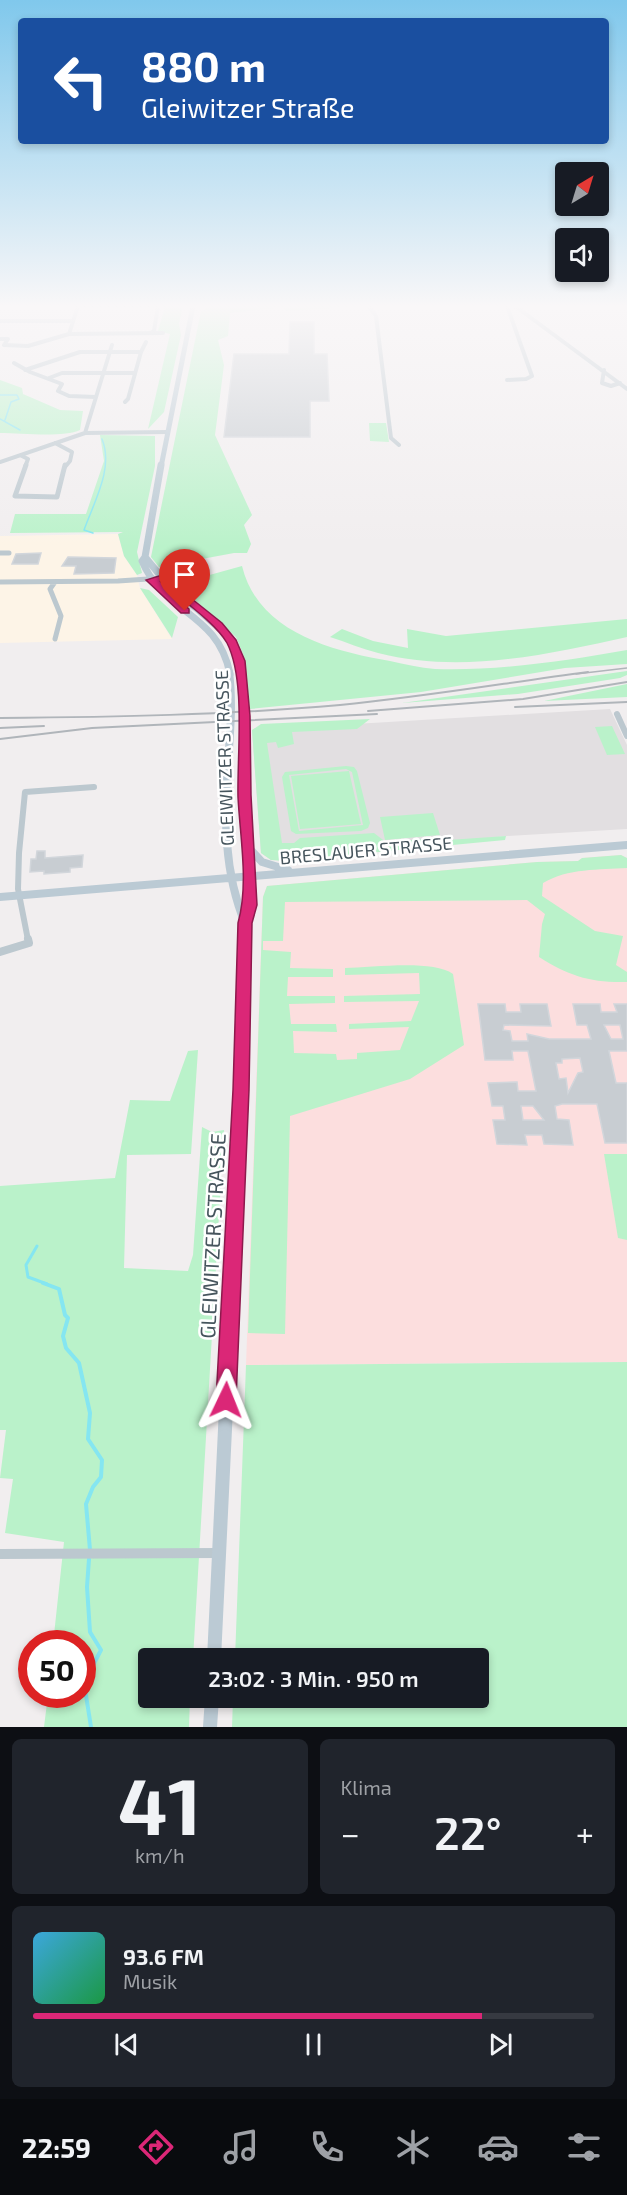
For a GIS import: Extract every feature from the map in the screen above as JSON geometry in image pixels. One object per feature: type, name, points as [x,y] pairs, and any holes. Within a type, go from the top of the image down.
[{"type":"main road","points":[[151,580],[142,564],[177,387]]},
{"type":"main road","name":"GLEIWITZER STRASSE","points":[[145,557],[162,578],[231,640],[238,654],[244,716],[250,905],[245,923],[241,1090],[215,1648]]},
{"type":"main road","name":"GLEIWITZER STRASSE","points":[[151,580],[213,635],[227,659],[231,726],[226,782],[231,878],[236,905],[245,923]]},
{"type":"main road","name":"BRESLAUER STRASSE","points":[[0,897],[627,845]]},
{"type":"main road","points":[[247,846],[262,862],[293,871]]},
{"type":"main road","points":[[210,1727],[211,1708]]},
{"type":"street","points":[[61,387],[58,391],[69,396],[96,397]]},
{"type":"street","points":[[85,433],[100,387]]},
{"type":"street","points":[[125,402],[131,387]]},
{"type":"street","points":[[385,387],[391,438],[399,445]]},
{"type":"street","points":[[0,462],[85,433],[168,432]]},
{"type":"street","points":[[22,456],[28,459],[15,496],[57,497],[66,463],[70,461],[72,452],[55,444]]},
{"type":"street","points":[[0,553],[9,553]]},
{"type":"street","points":[[0,582],[162,578]]},
{"type":"street","points":[[55,582],[50,589],[61,616],[56,639]]},
{"type":"street","points":[[617,714],[627,736]]},
{"type":"street","points":[[0,952],[29,943],[21,922],[17,896],[25,792],[94,787]]},
{"type":"street","points":[[0,1554],[219,1553]]},
{"type":"shaded area","points":[[118,534],[124,556],[137,575],[140,588],[172,639],[0,643],[0,536]]},
{"type":"shaded area","points":[[610,709],[627,745],[627,829],[507,836],[271,860],[261,853],[252,730]]},
{"type":"shaded area","points":[[621,855],[627,858],[627,1362],[246,1365],[263,897],[267,886],[537,862],[578,861],[582,858]]},
{"type":"green space","points":[[0,387],[22,388],[23,394],[60,410],[83,411],[80,430],[73,432],[63,434],[0,433]]},
{"type":"green space","points":[[158,387],[170,387],[164,412],[148,429]]},
{"type":"green space","points":[[186,387],[221,387],[215,435],[252,515],[244,525],[251,544],[247,553],[234,553],[159,567],[151,557]]},
{"type":"green space","points":[[369,423],[386,423],[389,442],[370,441]]},
{"type":"green space","points":[[100,435],[155,436],[155,466],[137,552],[142,573],[137,575],[124,556],[118,534],[123,532],[10,533],[15,514],[86,514],[104,461]]},
{"type":"green space","points":[[242,566],[251,589],[264,607],[280,622],[321,644],[367,657],[424,668],[459,669],[531,664],[627,650],[627,664],[565,668],[421,692],[250,709],[243,654],[236,637],[177,584]]},
{"type":"green space","points":[[140,588],[149,590],[178,617],[172,638]]},
{"type":"green space","points":[[627,619],[627,637],[534,656],[471,662],[409,659],[372,651],[330,637],[342,629],[373,641],[408,648],[407,629],[446,636]]},
{"type":"green space","points":[[627,671],[627,675],[620,678],[518,694],[402,703]]},
{"type":"green space","points":[[627,684],[627,697],[544,701]]},
{"type":"green space","points":[[370,719],[357,729],[292,732],[294,744],[278,748],[276,742],[267,743],[282,843],[294,843],[300,838],[374,833],[387,843],[447,836],[448,840],[506,836],[505,840],[284,861],[271,860],[261,853],[252,730],[261,724]]},
{"type":"green space","points":[[612,726],[625,754],[607,755],[595,727]]},
{"type":"green space","points":[[354,767],[370,823],[368,828],[361,831],[296,834],[291,831],[282,777],[285,772]],"holes":[[[346,769],[352,772],[363,825],[299,831],[289,775]]]},
{"type":"green space","points":[[349,771],[361,824],[300,829],[291,776]]},
{"type":"green space","points":[[433,813],[440,835],[385,840],[380,817]]},
{"type":"green space","points":[[621,855],[627,858],[627,868],[584,871],[553,878],[543,883],[542,896],[595,931],[623,936],[616,965],[627,972],[627,982],[591,980],[571,974],[539,957],[545,914],[527,900],[285,902],[283,941],[263,941],[263,950],[291,952],[290,968],[333,969],[333,977],[288,977],[287,996],[335,996],[335,1003],[289,1004],[291,1024],[336,1024],[337,1032],[293,1031],[294,1053],[336,1054],[337,1060],[357,1059],[357,1053],[400,1050],[409,1027],[349,1029],[349,1024],[411,1021],[419,1001],[344,1002],[344,996],[420,994],[419,973],[345,975],[345,968],[385,966],[431,967],[453,974],[464,1045],[410,1079],[290,1116],[285,1334],[248,1333],[263,897],[267,886],[537,862],[578,861],[582,858]]},
{"type":"green space","points":[[198,1050],[191,1154],[127,1155],[124,1268],[188,1271],[193,1255],[202,1127],[212,1132],[224,1130],[194,1648],[138,1648],[138,1708],[190,1708],[189,1727],[44,1727],[46,1708],[96,1708],[96,1630],[55,1630],[64,1542],[5,1533],[13,1479],[0,1478],[6,1430],[0,1430],[0,1186],[115,1178],[130,1100],[170,1101],[188,1051]]},
{"type":"green space","points":[[604,1154],[627,1154],[627,1240],[618,1238]]},
{"type":"green space","points":[[627,1362],[627,1727],[232,1727],[233,1708],[489,1708],[489,1648],[235,1648],[246,1365]]},
{"type":"building","points":[[230,387],[328,387],[329,401],[310,401],[310,437],[224,437]]},
{"type":"building","points":[[41,553],[38,564],[12,564],[16,554]]},
{"type":"building","points":[[68,557],[116,558],[114,573],[74,574],[76,566],[62,566]]},
{"type":"building","points":[[37,851],[45,851],[45,858],[83,855],[82,867],[70,868],[70,872],[44,874],[44,871],[30,872],[31,859],[36,859]]},
{"type":"building","points":[[478,1004],[505,1004],[506,1012],[521,1012],[520,1004],[547,1004],[551,1026],[504,1025],[503,1030],[510,1031],[512,1041],[528,1041],[527,1034],[549,1039],[591,1039],[587,1025],[577,1025],[573,1004],[600,1004],[601,1012],[617,1012],[614,1004],[627,1004],[627,1051],[609,1051],[616,1083],[627,1083],[627,1143],[605,1143],[597,1104],[562,1104],[555,1106],[557,1119],[569,1120],[573,1145],[544,1144],[542,1135],[525,1135],[527,1145],[497,1144],[493,1120],[505,1120],[503,1106],[492,1106],[488,1083],[517,1082],[518,1091],[536,1091],[528,1051],[512,1051],[513,1060],[485,1060]],"holes":[[[604,1025],[620,1025],[623,1039],[611,1039]],[[580,1058],[583,1072],[578,1073],[568,1093],[566,1078],[559,1079],[556,1063],[562,1063],[562,1059]],[[521,1106],[533,1106],[544,1120],[523,1120]]]},
{"type":"waterway","points":[[0,395],[17,395],[19,399],[11,402],[5,420]]},
{"type":"waterway","points":[[0,419],[20,430]]},
{"type":"waterway","points":[[93,533],[84,530],[104,473],[106,462],[102,439]]},
{"type":"waterway","points":[[37,1246],[26,1265],[28,1277],[47,1284]]},
{"type":"waterway","points":[[43,1283],[59,1289],[65,1315],[68,1318],[63,1336],[66,1348],[79,1363],[90,1413],[88,1439],[102,1460],[101,1477],[93,1487],[86,1504],[90,1550]]},
{"type":"waterway","points":[[89,1559],[87,1587],[90,1632],[101,1650],[91,1669],[85,1689],[91,1727]]},
{"type":"railway","points":[[576,674],[627,668]]},
{"type":"railway","points":[[0,718],[170,715],[340,705],[588,672]]},
{"type":"railway","points":[[368,711],[523,699],[627,682]]},
{"type":"railway","points":[[515,707],[627,702]]},
{"type":"railway","points":[[0,739],[92,728],[377,714]]},
{"type":"railway","points":[[0,728],[44,726]]},
{"type":"route","points":[[185,611],[151,580],[162,578],[231,640],[240,661],[245,733],[244,773],[250,905],[245,923],[241,1090],[226,1400]]}]
